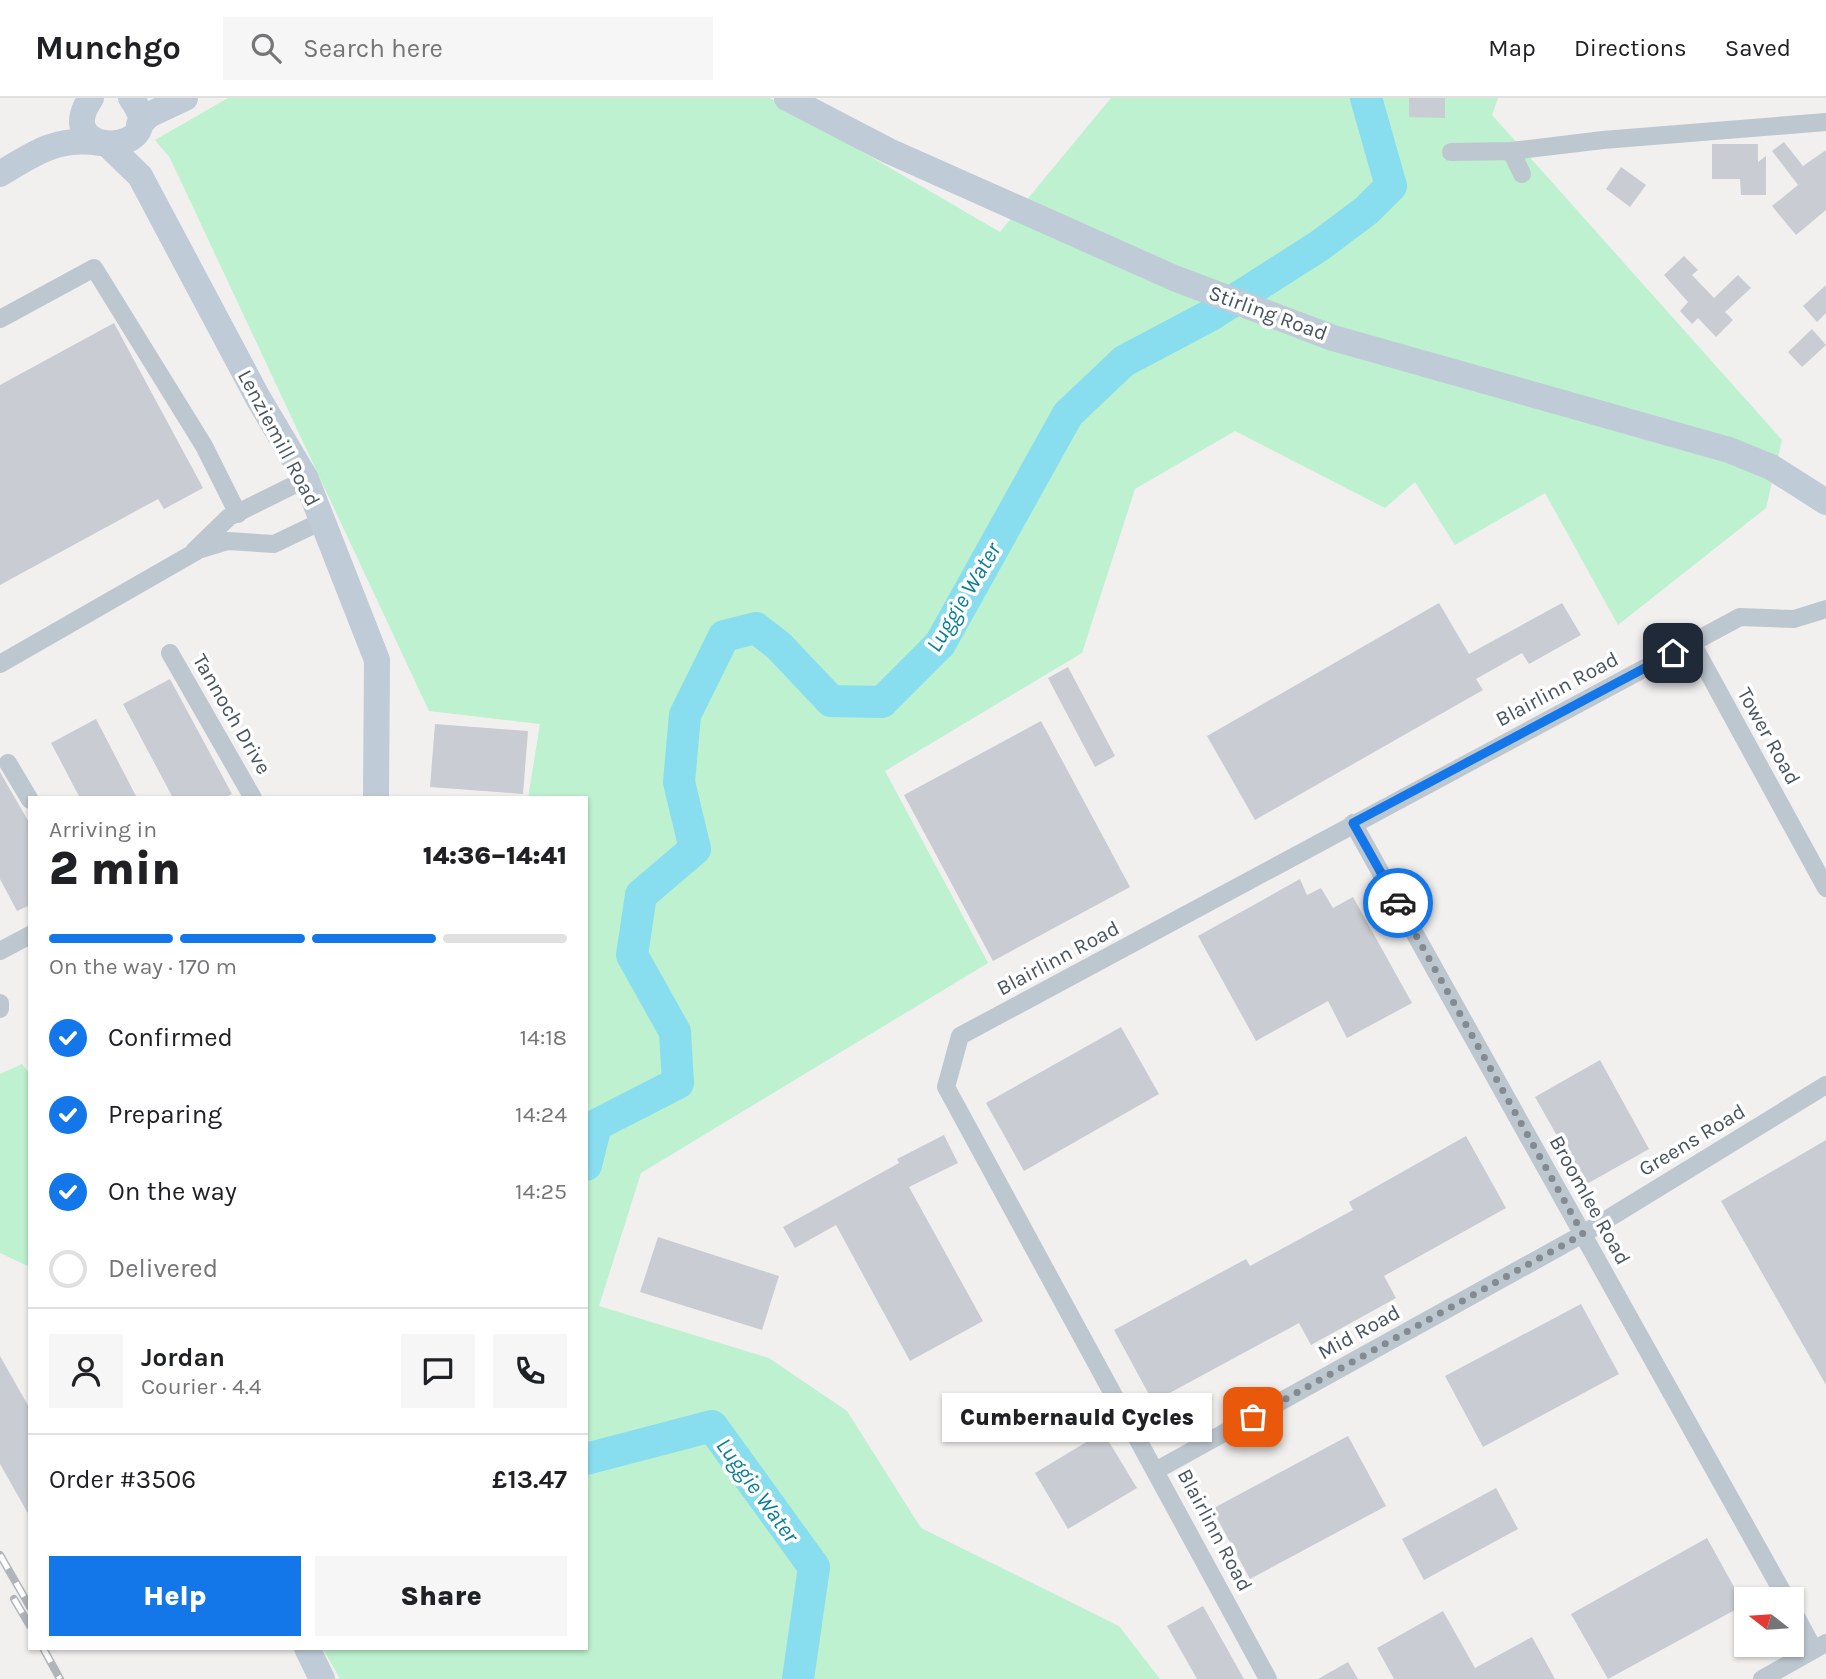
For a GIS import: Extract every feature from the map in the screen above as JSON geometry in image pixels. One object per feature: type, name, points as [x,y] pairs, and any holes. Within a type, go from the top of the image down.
[{"type":"main road","name":"Lenziemill Road","points":[[131,98],[137,107],[140,176]]},
{"type":"main road","points":[[0,173],[58,142],[83,140],[104,144],[124,143],[149,115],[185,98]]},
{"type":"main road","name":"Stirling Road","points":[[787,98],[889,151],[1174,278],[1333,338],[1729,450],[1771,467],[1826,502]]},
{"type":"main road","name":"Lenziemill Road","points":[[88,101],[84,123],[87,131],[140,176],[258,398],[306,479],[377,660],[376,796]]},
{"type":"main road","name":"Stirling Road","points":[[1771,467],[1826,475]]},
{"type":"main road","points":[[308,1650],[321,1679]]},
{"type":"street","points":[[1451,152],[1511,151],[1603,140],[1826,122]]},
{"type":"street","points":[[1511,151],[1521,174]]},
{"type":"street","points":[[0,319],[94,268],[204,446],[238,514]]},
{"type":"street","points":[[197,551],[194,551],[229,517],[306,479]]},
{"type":"street","points":[[0,664],[197,551],[228,541],[274,544],[322,521]]},
{"type":"street","name":"Blairlinn Road","points":[[1268,1679],[1157,1470],[946,1087],[961,1036],[1740,617],[1794,619],[1826,609]]},
{"type":"street","name":"Tower Road","points":[[1692,643],[1826,888]]},
{"type":"street","name":"Tannoch Drive","points":[[170,653],[252,796]]},
{"type":"street","points":[[8,763],[28,797]]},
{"type":"street","name":"Broomlee Road","points":[[1353,823],[1780,1587]]},
{"type":"street","points":[[0,951],[28,936]]},
{"type":"street","points":[[0,1003],[0,1009]]},
{"type":"street","name":"Greens Road","points":[[1583,1234],[1826,1085]]},
{"type":"street","name":"Mid Road","points":[[1157,1470],[1583,1234]]},
{"type":"street","points":[[1762,1679],[1820,1646],[1804,1625]]},
{"type":"green space","points":[[228,98],[770,98],[1000,232],[1111,98],[1498,98],[1492,115],[1782,440],[1766,508],[1618,625],[1545,493],[1455,545],[1415,482],[1385,508],[1235,431],[1135,489],[1082,653],[885,771],[988,963],[641,1173],[599,1306],[769,1358],[847,1411],[921,1528],[1119,1626],[1160,1679],[340,1679],[324,1650],[588,1650],[588,796],[528,796],[540,724],[429,711],[170,158],[155,140]]},
{"type":"green space","points":[[22,1064],[28,1072],[28,1266],[0,1253],[0,1074]]},
{"type":"building","points":[[1409,98],[1445,98],[1445,118],[1409,117]]},
{"type":"building","points":[[1784,142],[1803,166],[1826,150],[1826,210],[1796,235],[1772,206],[1798,185],[1772,151]]},
{"type":"building","points":[[1712,144],[1758,144],[1758,162],[1766,156],[1766,195],[1741,195],[1740,179],[1712,179]]},
{"type":"building","points":[[1621,167],[1646,185],[1630,207],[1606,189]]},
{"type":"building","points":[[1684,256],[1698,270],[1692,275],[1714,298],[1738,275],[1751,288],[1725,312],[1733,320],[1716,337],[1698,318],[1692,324],[1680,311],[1688,302],[1664,275]]},
{"type":"building","points":[[1826,285],[1826,313],[1817,322],[1803,306]]},
{"type":"building","points":[[114,323],[203,488],[164,509],[158,499],[0,585],[0,385]]},
{"type":"building","points":[[1812,329],[1826,345],[1802,367],[1788,352]]},
{"type":"building","points":[[1439,603],[1469,654],[1562,603],[1581,635],[1529,664],[1522,653],[1476,679],[1483,690],[1255,820],[1207,736]]},
{"type":"building","points":[[1068,667],[1115,756],[1095,767],[1048,678]]},
{"type":"building","points":[[170,679],[232,794],[172,796],[123,704]]},
{"type":"building","points":[[96,719],[136,796],[79,796],[51,743]]},
{"type":"building","points":[[1041,721],[1130,887],[993,961],[904,795]]},
{"type":"building","points":[[435,724],[528,731],[523,794],[430,787]]},
{"type":"building","points":[[0,772],[28,821],[28,906],[17,911],[0,879]]},
{"type":"building","points":[[1300,879],[1307,895],[1321,888],[1333,908],[1353,897],[1412,1003],[1347,1038],[1328,1001],[1256,1041],[1198,936]]},
{"type":"building","points":[[1121,1027],[1159,1094],[1024,1171],[986,1103]]},
{"type":"building","points":[[1600,1060],[1649,1149],[1585,1185],[1535,1097]]},
{"type":"building","points":[[944,1135],[958,1163],[909,1187],[983,1321],[910,1361],[836,1225],[795,1248],[783,1227],[899,1163],[897,1159]]},
{"type":"building","points":[[1466,1136],[1506,1208],[1384,1276],[1396,1298],[1311,1345],[1299,1323],[1153,1402],[1114,1330],[1246,1259],[1250,1266],[1353,1210],[1349,1202]]},
{"type":"building","points":[[1826,1140],[1826,1385],[1721,1201]]},
{"type":"building","points":[[658,1237],[779,1276],[762,1330],[640,1292]]},
{"type":"building","points":[[1581,1304],[1619,1374],[1483,1447],[1445,1376]]},
{"type":"building","points":[[0,1356],[28,1405],[28,1513],[0,1464]]},
{"type":"building","points":[[1103,1432],[1137,1488],[1068,1529],[1035,1473]]},
{"type":"building","points":[[1348,1436],[1386,1506],[1250,1579],[1212,1509]]},
{"type":"building","points":[[1496,1488],[1518,1529],[1424,1580],[1402,1539]]},
{"type":"building","points":[[1707,1538],[1734,1587],[1734,1610],[1608,1679],[1571,1614]]},
{"type":"building","points":[[1203,1606],[1244,1679],[1197,1679],[1167,1626]]},
{"type":"building","points":[[1443,1611],[1475,1668],[1532,1637],[1555,1679],[1394,1679],[1377,1648]]},
{"type":"building","points":[[1348,1662],[1358,1679],[1318,1679]]},
{"type":"waterway","name":"Luggie Water","points":[[588,1157],[596,1125],[678,1083],[675,1032],[632,955],[641,895],[695,849],[679,782],[685,715],[724,636],[756,628],[779,646],[831,701],[882,702],[940,644],[1068,414],[1124,361],[1211,315],[1319,246],[1367,210],[1391,186],[1366,98]]},
{"type":"waterway","name":"Luggie Water","points":[[588,1458],[712,1426],[814,1567],[798,1679]]},
{"type":"railway","points":[[0,1555],[28,1604]]},
{"type":"railway","points":[[14,1599],[28,1623]]},
{"type":"railway","points":[[44,1650],[60,1679]]},
{"type":"way so far","points":[[1253,1417],[1583,1234],[1398,903]]},
{"type":"place","name":"Cumbernauld Cycles","points":[[1253,1417]]},
{"type":"route","points":[[1398,903],[1353,823],[1673,653]]}]
